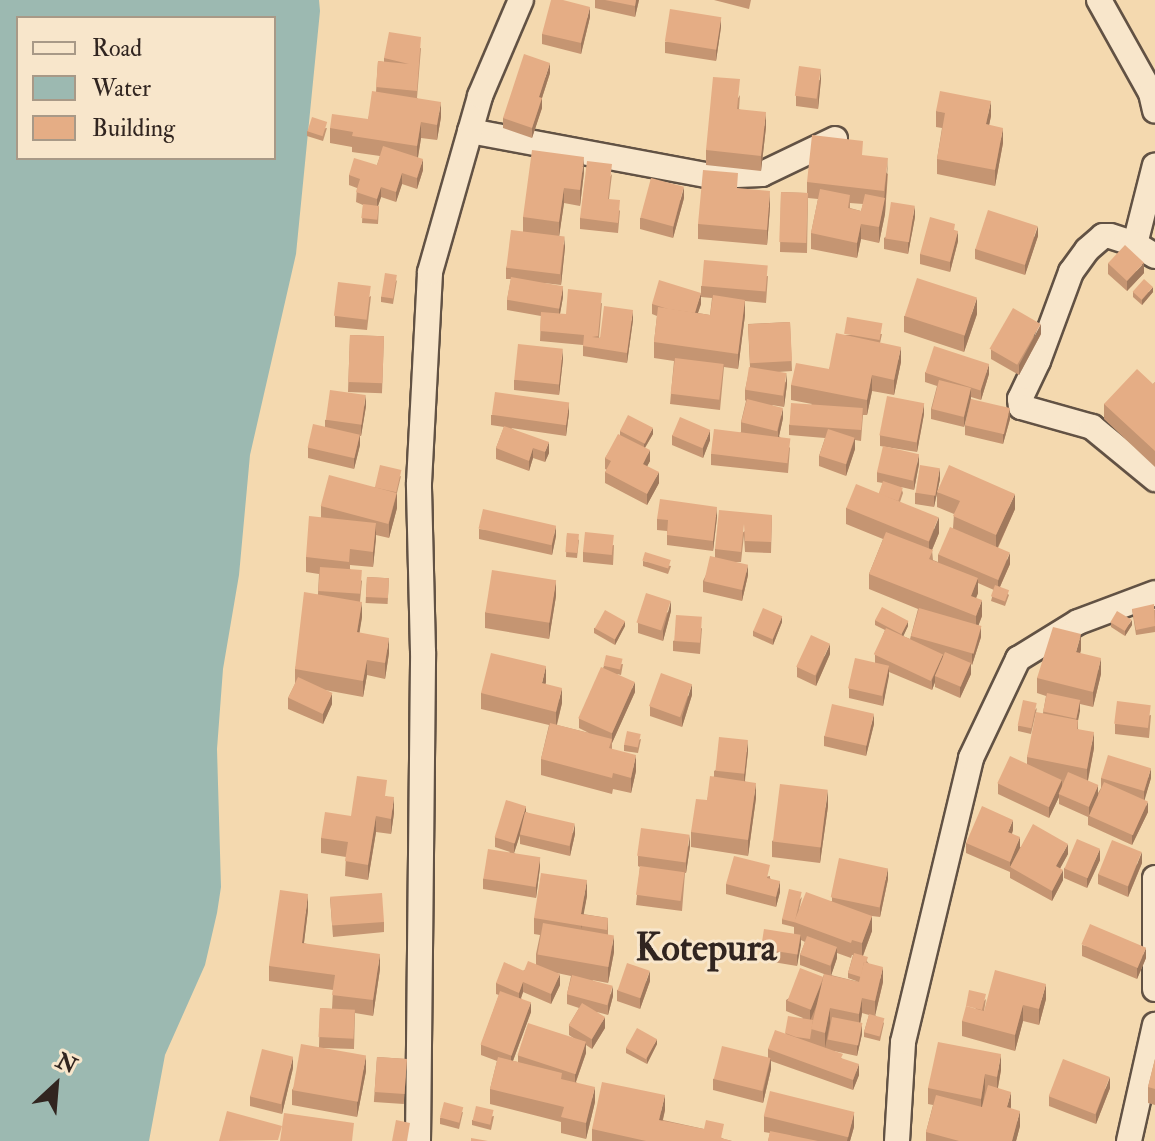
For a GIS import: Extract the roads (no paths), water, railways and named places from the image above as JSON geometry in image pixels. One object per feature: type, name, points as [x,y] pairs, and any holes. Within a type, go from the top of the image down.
[{"type":"street","points":[[426,1140],[419,483],[430,272],[480,96],[521,0]]},
{"type":"street","points":[[1099,0],[1151,93],[1155,111]]},
{"type":"street","points":[[470,131],[711,176],[762,174],[835,139]]},
{"type":"street","points":[[1155,165],[1145,250],[1103,236],[1071,272],[1038,361],[1020,399],[1021,407],[1092,427],[1155,479]]},
{"type":"street","points":[[897,1141],[903,1042],[971,758],[1018,659],[1078,622],[1155,593]]},
{"type":"street","points":[[1155,878],[1155,989]]},
{"type":"street","points":[[1129,1141],[1155,1025]]},
{"type":"water","points":[[0,0],[319,0],[296,254],[250,455],[239,575],[223,669],[217,749],[221,887],[205,965],[165,1055],[149,1141],[0,1141]]},
{"type":"district","name":"Kotepura","points":[[706,949]]}]
